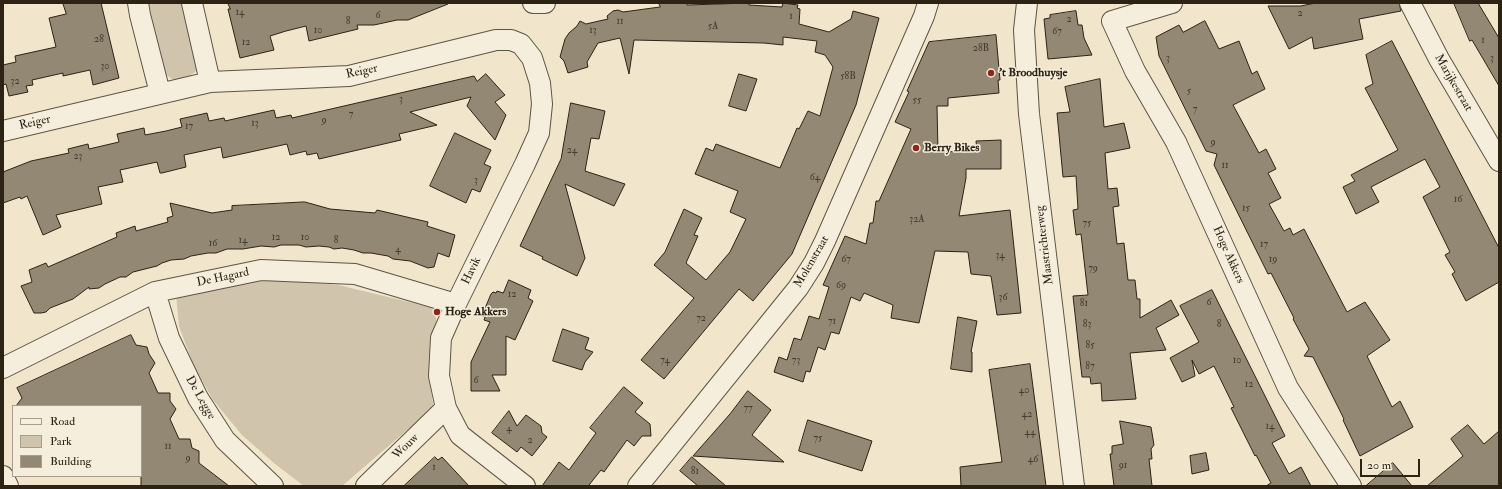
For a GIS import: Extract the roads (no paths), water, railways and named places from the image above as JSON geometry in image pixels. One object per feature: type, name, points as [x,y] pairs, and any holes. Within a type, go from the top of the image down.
[{"type":"street","points":[[138,3],[160,93]]},
{"type":"street","points":[[192,3],[210,82]]},
{"type":"street","points":[[533,3],[545,3]]},
{"type":"street","name":"Molenstraat","points":[[638,486],[798,288],[814,263],[825,241],[928,3]]},
{"type":"street","name":"Maastrichterweg","points":[[1027,3],[1024,30],[1029,114],[1074,486]]},
{"type":"street","name":"Hoge Akkers","points":[[1172,3],[1112,21],[1135,71],[1176,142],[1288,388],[1352,486]]},
{"type":"street","name":"Marijkestraat","points":[[1410,3],[1439,59],[1499,161]]},
{"type":"street","name":"Reiger","points":[[3,131],[210,82],[349,76],[496,40],[511,40]]},
{"type":"street","name":"Havik","points":[[511,40],[521,44],[532,58],[540,83],[542,104],[538,133],[525,164],[456,304],[441,338],[439,376],[446,408],[460,435],[525,486]]},
{"type":"street","name":"De Hagard","points":[[3,368],[155,292],[262,270],[354,274],[456,304]]},
{"type":"street","name":"De Legge","points":[[155,292],[169,338],[198,398],[225,440],[273,486]]},
{"type":"street","name":"Wouw","points":[[366,486],[446,408]]},
{"type":"street","points":[[3,476],[8,486]]},
{"type":"place","name":"'t Broodhuysje","points":[[991,73]]},
{"type":"place","name":"Berry Bikes","points":[[916,148]]},
{"type":"place","name":"Hoge Akkers","points":[[437,312]]}]
